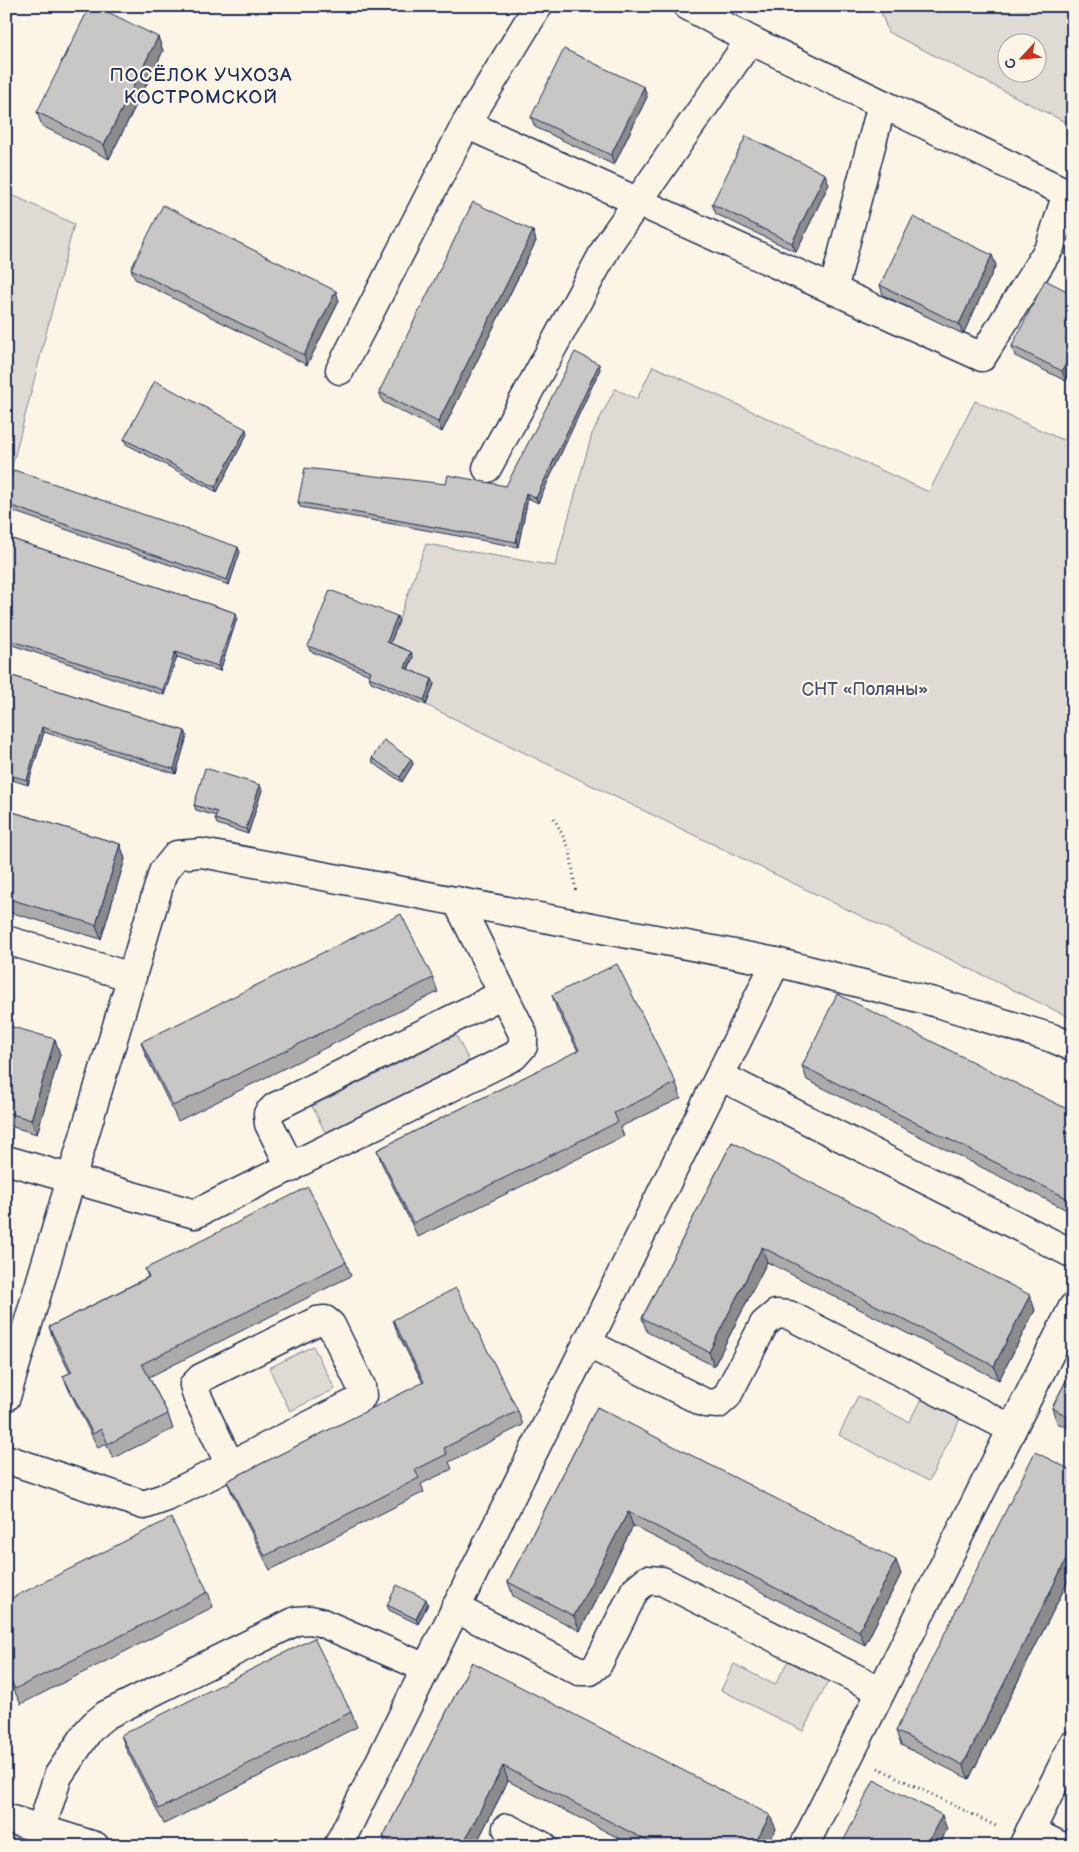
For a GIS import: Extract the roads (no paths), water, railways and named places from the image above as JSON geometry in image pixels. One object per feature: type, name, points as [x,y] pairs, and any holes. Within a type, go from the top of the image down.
[{"type":"street","points":[[340,370],[466,124],[538,6]]},
{"type":"street","points":[[466,124],[982,357],[1050,247],[1070,195],[750,40],[688,6]]},
{"type":"street","points":[[487,468],[609,243],[750,40]]},
{"type":"street","points":[[833,290],[882,104]]},
{"type":"street","points":[[8,1385],[163,872],[177,855],[202,852],[776,962],[934,1002],[1052,1038],[1073,1047]]},
{"type":"street","points":[[6,1160],[195,1214],[514,1056],[523,1046],[523,1034],[457,901]]},
{"type":"street","points":[[6,940],[132,977]]},
{"type":"street","points":[[338,1846],[776,962]]},
{"type":"street","points":[[291,1168],[269,1124],[268,1114],[275,1107],[503,994]]},
{"type":"street","points":[[720,1076],[1073,1254]]},
{"type":"street","points":[[804,1846],[1073,1307]]},
{"type":"street","points":[[587,1342],[705,1403],[718,1404],[727,1396],[764,1324],[776,1314],[789,1315],[1012,1429]]},
{"type":"street","points":[[6,1459],[144,1505],[167,1497],[356,1402],[362,1396],[361,1386],[331,1325],[325,1320],[317,1321],[201,1378],[194,1385],[196,1396],[230,1464]]},
{"type":"street","points":[[456,1608],[579,1671],[590,1672],[598,1664],[635,1590],[647,1580],[662,1581],[881,1692]]},
{"type":"street","points":[[41,1829],[58,1776],[96,1723],[114,1711],[296,1621],[310,1620],[320,1622],[426,1668]]},
{"type":"street","points":[[1061,1846],[1026,1839],[1073,1745]]},
{"type":"street","points":[[6,1818],[95,1846]]},
{"type":"street","points":[[507,1828],[543,1846]]},
{"type":"district","name":"ПОСЁЛОК УЧХОЗА КОСТРОМСКОЙ","points":[[201,86]]},
{"type":"park label","name":"СНТ «Поляны»","points":[[865,689]]}]
